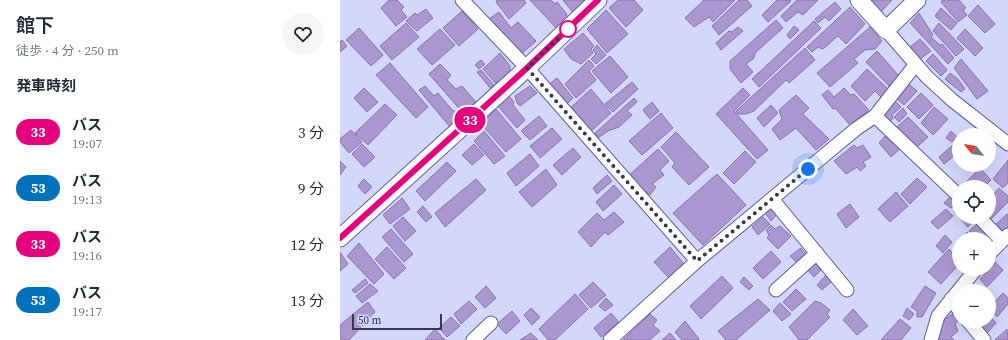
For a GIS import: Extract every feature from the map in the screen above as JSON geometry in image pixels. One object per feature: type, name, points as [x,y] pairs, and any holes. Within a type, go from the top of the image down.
[{"type":"main road","points":[[340,238],[527,68],[598,0]]},
{"type":"main road","points":[[859,0],[886,30],[917,0]]},
{"type":"street","points":[[462,0],[527,68],[697,261]]},
{"type":"street","points":[[886,30],[926,77],[952,100],[1008,144]]},
{"type":"street","points":[[610,340],[697,261],[856,129],[875,116],[916,64]]},
{"type":"street","points":[[875,116],[952,189]]},
{"type":"street","points":[[772,198],[847,290]]},
{"type":"street","points":[[988,224],[1005,238],[996,247]]},
{"type":"street","points":[[776,290],[817,253]]},
{"type":"street","points":[[931,340],[938,316],[952,307]]},
{"type":"street","points":[[473,340],[491,323]]},
{"type":"street","points":[[974,328],[984,340]]},
{"type":"building","points":[[389,0],[397,0],[404,7],[401,10],[407,17],[396,26],[381,8]]},
{"type":"building","points":[[497,0],[524,0],[526,3],[509,19],[496,2]]},
{"type":"building","points":[[530,0],[551,0],[555,4],[557,2],[566,13],[568,20],[557,29]]},
{"type":"building","points":[[563,0],[591,0],[575,15]]},
{"type":"building","points":[[618,0],[634,0],[643,10],[626,27],[609,8]]},
{"type":"building","points":[[704,0],[735,0],[713,22],[709,17],[694,27],[685,18]]},
{"type":"building","points":[[739,0],[747,0],[752,6],[719,35],[712,26]]},
{"type":"building","points":[[777,0],[791,1],[768,22],[762,15]]},
{"type":"building","points":[[797,0],[818,0],[803,15],[798,12],[786,22],[781,16]]},
{"type":"building","points":[[867,0],[892,0],[879,14]]},
{"type":"building","points":[[943,0],[959,0],[966,8],[963,10],[967,15],[958,22],[941,2]]},
{"type":"building","points":[[835,2],[841,9],[829,21],[825,17],[818,23],[815,19]]},
{"type":"building","points":[[978,5],[995,24],[985,33],[968,16]]},
{"type":"building","points":[[850,7],[865,24],[846,44],[838,36],[823,49],[818,47],[812,52],[807,47]]},
{"type":"building","points":[[941,8],[957,23],[951,30],[935,16]]},
{"type":"building","points":[[426,9],[433,18],[417,31],[406,21],[415,13],[417,15]]},
{"type":"building","points":[[606,10],[628,34],[607,53],[587,29]]},
{"type":"building","points":[[462,11],[478,29],[459,46],[443,28]]},
{"type":"building","points":[[499,12],[511,28],[518,22],[536,41],[520,55],[489,19]]},
{"type":"building","points":[[919,13],[933,35],[931,37],[940,45],[942,44],[954,58],[948,64],[910,23]]},
{"type":"building","points":[[776,20],[783,28],[756,52],[753,59],[746,64],[753,72],[741,83],[730,69],[730,61]]},
{"type":"building","points":[[814,21],[821,28],[759,87],[752,79]]},
{"type":"building","points":[[406,23],[419,37],[392,60],[380,46]]},
{"type":"building","points":[[939,23],[964,49],[956,56],[933,31]]},
{"type":"building","points":[[794,26],[799,30],[790,39],[787,35]]},
{"type":"building","points":[[738,27],[743,31],[721,50],[716,43],[729,31],[732,32]]},
{"type":"building","points":[[870,27],[882,41],[875,49],[865,50],[854,59],[858,63],[830,87],[817,73]]},
{"type":"building","points":[[359,28],[383,55],[371,66],[346,40]]},
{"type":"building","points":[[440,29],[455,45],[432,65],[417,49]]},
{"type":"building","points":[[965,29],[983,48],[975,56],[957,38]]},
{"type":"building","points":[[583,33],[594,46],[591,49],[593,53],[581,64],[571,59],[564,49]]},
{"type":"building","points":[[920,39],[931,51],[920,59],[910,47]]},
{"type":"building","points":[[342,40],[347,46],[340,52],[340,42]]},
{"type":"building","points":[[597,45],[606,55],[596,64],[591,59],[596,54],[593,50]]},
{"type":"building","points":[[805,48],[815,60],[789,83],[786,80],[754,111],[746,114],[738,114],[736,111]]},
{"type":"building","points":[[877,51],[899,76],[889,86],[866,62]]},
{"type":"building","points":[[500,53],[510,66],[510,74],[497,85],[483,69]]},
{"type":"building","points":[[933,54],[947,70],[941,76],[926,61]]},
{"type":"building","points":[[610,56],[628,77],[611,93],[592,71]]},
{"type":"building","points":[[961,59],[988,91],[977,99],[954,68]]},
{"type":"building","points":[[481,60],[485,64],[479,69],[475,65]]},
{"type":"building","points":[[589,60],[594,66],[589,71],[596,80],[576,98],[565,84]]},
{"type":"building","points":[[390,63],[428,107],[416,118],[376,75]]},
{"type":"building","points":[[440,64],[451,75],[447,80],[456,89],[462,86],[476,102],[463,113],[429,74]]},
{"type":"building","points":[[867,69],[888,89],[881,97],[875,91],[865,101],[851,86]]},
{"type":"building","points":[[481,70],[494,85],[491,89],[477,72]]},
{"type":"building","points":[[950,73],[958,79],[965,89],[961,92],[945,79]]},
{"type":"building","points":[[557,78],[573,98],[564,107],[547,86]]},
{"type":"building","points":[[632,82],[638,89],[613,112],[605,104]]},
{"type":"building","points":[[909,84],[917,91],[904,105],[896,98]]},
{"type":"building","points":[[425,86],[434,96],[438,93],[461,118],[450,127],[419,90]]},
{"type":"building","points":[[530,86],[537,93],[520,106],[517,103],[515,96]]},
{"type":"building","points":[[364,88],[378,102],[367,112],[354,98]]},
{"type":"building","points":[[743,88],[750,95],[734,111],[768,150],[757,159],[716,114]]},
{"type":"building","points":[[844,88],[851,95],[854,94],[869,110],[850,125],[835,108],[833,109],[822,95],[828,90],[834,97]]},
{"type":"building","points":[[591,89],[611,113],[589,133],[568,110]]},
{"type":"building","points":[[921,93],[933,105],[919,119],[907,107]]},
{"type":"building","points":[[796,95],[809,108],[803,114],[829,139],[816,150],[796,128],[780,140],[772,129],[782,119],[779,110]]},
{"type":"building","points":[[509,96],[514,102],[513,105],[525,120],[517,128],[498,106]]},
{"type":"building","points":[[634,98],[637,102],[627,111],[632,115],[619,127],[608,131],[598,138],[595,133]]},
{"type":"building","points":[[894,100],[901,107],[892,115],[893,118],[889,123],[883,116]]},
{"type":"building","points":[[652,102],[659,111],[650,119],[643,110]]},
{"type":"building","points":[[385,104],[397,115],[368,145],[355,133]]},
{"type":"building","points":[[771,105],[778,113],[764,127],[757,118]]},
{"type":"building","points":[[934,107],[948,119],[933,135],[921,123]]},
{"type":"building","points":[[903,108],[907,114],[899,122],[894,117]]},
{"type":"building","points":[[496,109],[521,139],[506,152],[481,124]]},
{"type":"building","points":[[661,113],[673,128],[642,155],[629,141]]},
{"type":"building","points":[[539,116],[547,126],[530,140],[521,131]]},
{"type":"building","points":[[908,117],[928,137],[916,148],[895,129]]},
{"type":"building","points":[[552,128],[562,139],[540,158],[530,146]]},
{"type":"building","points":[[351,130],[362,142],[349,153],[340,142],[340,139]]},
{"type":"building","points":[[484,131],[505,156],[494,164],[474,141]]},
{"type":"building","points":[[951,131],[952,142],[946,138]]},
{"type":"building","points":[[676,132],[709,167],[689,185],[672,167],[675,163],[661,147]]},
{"type":"building","points":[[885,136],[900,149],[891,157],[879,143]]},
{"type":"building","points":[[362,144],[375,157],[364,167],[352,154]]},
{"type":"building","points":[[474,144],[484,155],[472,165],[462,155]]},
{"type":"building","points":[[854,145],[857,148],[863,145],[871,157],[863,162],[866,166],[860,171],[857,167],[846,174],[834,161]]},
{"type":"building","points":[[952,146],[952,158],[944,164],[939,157]]},
{"type":"building","points":[[573,148],[581,157],[562,175],[553,165]]},
{"type":"building","points":[[658,149],[669,161],[660,170],[664,175],[652,184],[656,187],[650,195],[645,191],[642,194],[627,177]]},
{"type":"building","points":[[745,151],[756,162],[734,184],[723,173]]},
{"type":"building","points":[[530,154],[539,166],[516,186],[507,173]]},
{"type":"building","points":[[1008,160],[1008,183],[1003,188],[996,180],[993,179]]},
{"type":"building","points":[[340,161],[346,167],[340,175]]},
{"type":"building","points":[[447,162],[456,171],[425,201],[416,191]]},
{"type":"building","points":[[546,169],[557,185],[532,207],[519,192]]},
{"type":"building","points":[[976,172],[984,172],[991,180],[968,180]]},
{"type":"building","points":[[717,174],[746,205],[703,245],[673,213]]},
{"type":"building","points":[[607,175],[612,181],[597,194],[593,188]]},
{"type":"building","points":[[917,178],[927,187],[910,204],[901,194]]},
{"type":"building","points":[[364,179],[372,187],[365,194],[358,186]]},
{"type":"building","points":[[476,179],[486,190],[445,227],[435,213]]},
{"type":"building","points":[[614,185],[622,194],[603,211],[596,202]]},
{"type":"building","points":[[999,188],[1008,196],[1008,202],[996,214],[996,191]]},
{"type":"building","points":[[896,192],[908,206],[890,222],[878,209]]},
{"type":"building","points":[[951,196],[952,197],[951,208],[944,203]]},
{"type":"building","points":[[402,198],[410,209],[390,224],[383,215]]},
{"type":"building","points":[[850,204],[859,217],[846,228],[837,214]]},
{"type":"building","points":[[423,206],[432,217],[426,222],[417,212]]},
{"type":"building","points":[[771,207],[777,214],[771,221],[765,213]]},
{"type":"building","points":[[946,209],[952,215],[952,217],[938,229],[931,222]]},
{"type":"building","points":[[614,212],[624,222],[608,235],[605,232],[591,247],[578,232],[597,213],[604,220]]},
{"type":"building","points":[[1007,214],[1008,228],[1001,236],[994,226]]},
{"type":"building","points":[[403,217],[416,231],[405,241],[393,226]]},
{"type":"building","points":[[763,217],[770,224],[758,235],[752,227]]},
{"type":"building","points":[[977,224],[987,232],[970,232],[969,231]]},
{"type":"building","points":[[771,225],[775,229],[780,226],[791,236],[778,249],[767,238],[769,235],[766,230]]},
{"type":"building","points":[[391,229],[413,254],[404,262],[382,237]]},
{"type":"building","points":[[945,235],[952,242],[943,253],[936,246]]},
{"type":"building","points":[[359,243],[384,274],[374,284],[347,256]]},
{"type":"building","points":[[387,247],[406,268],[394,279],[375,259]]},
{"type":"building","points":[[670,247],[684,264],[669,278],[654,262]]},
{"type":"building","points":[[801,248],[806,254],[797,263],[790,256]]},
{"type":"building","points":[[949,249],[952,252],[952,272],[941,284],[928,272]]},
{"type":"building","points":[[771,251],[781,262],[763,279],[753,268]]},
{"type":"building","points":[[340,252],[348,264],[340,271]]},
{"type":"building","points":[[814,260],[821,270],[814,277],[806,268]]},
{"type":"building","points":[[996,263],[1003,270],[990,284],[984,284],[980,279],[983,276],[996,276]]},
{"type":"building","points":[[827,274],[832,281],[822,290],[817,285]]},
{"type":"building","points":[[722,276],[733,288],[701,319],[690,306]]},
{"type":"building","points":[[744,277],[753,286],[749,290],[740,282]]},
{"type":"building","points":[[365,279],[368,283],[355,293],[352,290]]},
{"type":"building","points":[[593,282],[606,295],[591,308],[579,295]]},
{"type":"building","points":[[370,284],[378,291],[362,303],[356,296]]},
{"type":"building","points":[[486,286],[496,298],[485,308],[475,297]]},
{"type":"building","points":[[925,286],[936,293],[922,317],[917,317],[917,311],[911,307]]},
{"type":"building","points":[[796,289],[806,299],[792,311],[783,302]]},
{"type":"building","points":[[1003,293],[1008,298],[1008,304],[997,317],[996,316],[996,300]]},
{"type":"building","points":[[575,294],[588,309],[555,340],[548,340],[539,329]]},
{"type":"building","points":[[606,298],[613,305],[605,311],[599,306]]},
{"type":"building","points":[[758,299],[770,310],[736,340],[726,340],[718,331]]},
{"type":"building","points":[[469,301],[477,309],[461,324],[454,314]]},
{"type":"building","points":[[815,301],[821,303],[830,310],[827,314],[830,317],[807,340],[799,340],[789,327]]},
{"type":"building","points":[[368,302],[375,312],[362,324],[363,325],[349,340],[340,340],[340,325]]},
{"type":"building","points":[[780,303],[791,314],[782,321],[773,311]]},
{"type":"building","points":[[531,308],[540,317],[532,325],[524,315]]},
{"type":"building","points":[[907,308],[914,314],[909,320],[903,316]]},
{"type":"building","points":[[853,309],[868,326],[857,335],[843,320]]},
{"type":"building","points":[[512,311],[520,321],[506,334],[497,324]]},
{"type":"building","points":[[611,313],[619,322],[601,337],[594,328]]},
{"type":"building","points":[[650,314],[657,320],[653,325],[660,331],[650,340],[623,340]]},
{"type":"building","points":[[952,314],[952,328],[957,328],[958,331],[951,337],[954,340],[939,340],[937,333],[941,323]]},
{"type":"building","points":[[451,317],[460,326],[447,337],[439,328]]},
{"type":"building","points":[[900,319],[911,328],[901,340],[881,340]]},
{"type":"building","points":[[685,321],[699,339],[682,340],[675,332]]},
{"type":"building","points":[[979,328],[991,328],[985,335],[978,329]]},
{"type":"building","points":[[435,329],[445,340],[425,340]]},
{"type":"building","points":[[1007,329],[1008,340],[995,340]]},
{"type":"building","points":[[531,333],[538,340],[520,340]]},
{"type":"building","points":[[670,333],[676,340],[662,340]]},
{"type":"bus line","name":"33","points":[[340,238],[527,68],[598,0]]},
{"type":"route","points":[[568,29],[527,68],[697,261],[808,169]]}]
